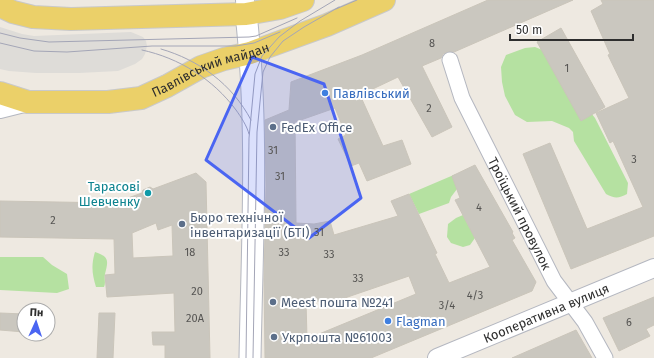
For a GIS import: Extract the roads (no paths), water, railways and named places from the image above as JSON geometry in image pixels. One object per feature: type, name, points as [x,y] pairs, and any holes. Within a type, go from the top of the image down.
[{"type":"main road","points":[[0,6],[13,12],[32,17],[71,19],[246,7],[280,8],[303,0]]},
{"type":"main road","name":"Павлівський майдан","points":[[0,93],[28,102],[108,102],[141,98],[167,86],[201,67],[224,59],[250,53],[327,25],[384,0]]},
{"type":"main road","points":[[246,7],[250,53],[253,142],[250,358]]},
{"type":"street","name":"Троїцький провулок","points":[[450,60],[462,98],[554,281],[585,322],[605,358]]},
{"type":"street","name":"Павлівський майдан","points":[[0,109],[28,102]]},
{"type":"street","name":"Кооперативна вулиця","points":[[438,358],[654,268]]},
{"type":"tram line","points":[[246,358],[249,138],[255,74],[262,56],[279,37],[300,21],[335,0]]},
{"type":"tram line","points":[[336,9],[357,0]]},
{"type":"tram line","points":[[253,358],[257,132],[263,72],[270,57],[283,41],[339,7]]},
{"type":"tram line","points":[[0,33],[20,38],[49,42],[249,37],[256,36],[297,18]]},
{"type":"tram line","points":[[0,43],[34,51],[67,52],[152,46],[236,46],[254,43],[280,32]]},
{"type":"tram line","points":[[161,49],[188,60],[213,75],[234,95],[251,120]]},
{"type":"tram line","points":[[142,50],[169,58],[182,64],[206,80],[217,89],[236,110],[249,134]]},
{"type":"place","name":"Павлівський","points":[[325,93]]},
{"type":"place","name":"FedEx Office","points":[[273,127]]},
{"type":"place","name":"Тарасові Шевченку","points":[[148,193]]},
{"type":"place","name":"Бюро технічної інвентаризації (БТІ)","points":[[182,224]]},
{"type":"place","name":"Meest пошта №241","points":[[273,302]]},
{"type":"place","name":"Flagman","points":[[388,321]]},
{"type":"place","name":"Укрпошта №61003","points":[[274,337]]}]
